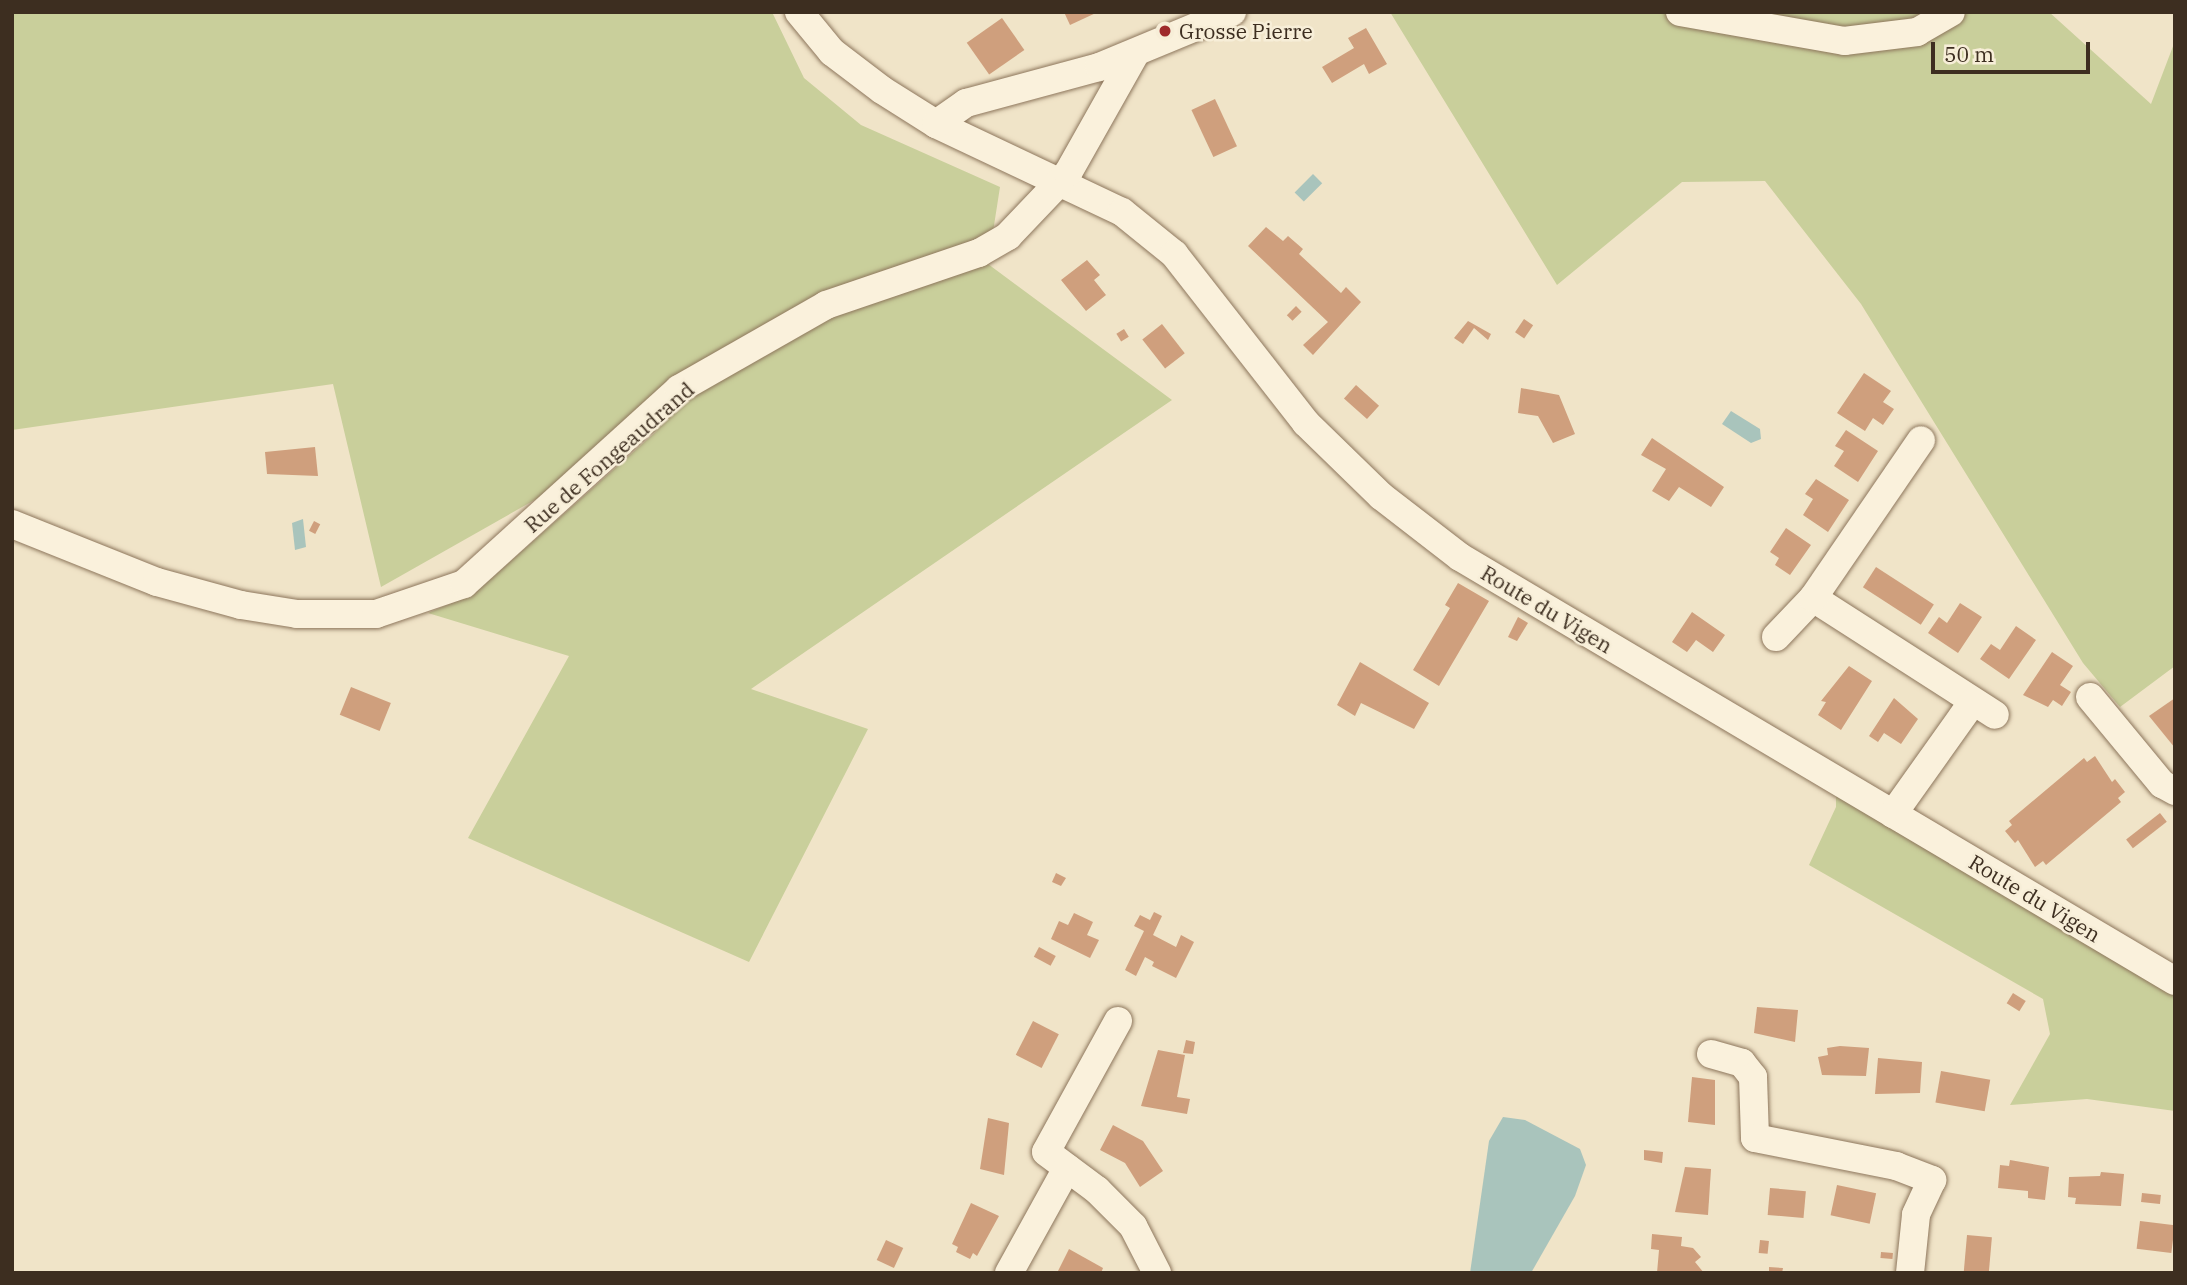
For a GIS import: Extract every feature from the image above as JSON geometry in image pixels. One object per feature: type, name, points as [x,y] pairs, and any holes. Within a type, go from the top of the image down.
[{"type":"street","name":"Route du Vigen","points":[[799,12],[832,52],[936,124],[1062,181],[1122,212],[1174,254],[1306,423],[1429,535],[2175,981]]},
{"type":"street","points":[[936,124],[966,103],[1135,54],[1232,12]]},
{"type":"street","points":[[1680,12],[1844,41],[1917,32],[1951,12]]},
{"type":"street","name":"Rue de Fongeaudrand","points":[[12,524],[107,564],[241,605],[318,615],[376,614],[464,584],[678,389],[825,305],[999,242],[1062,181],[1135,54]]},
{"type":"street","points":[[1776,637],[1813,598],[1921,440]]},
{"type":"street","points":[[1813,598],[1984,709],[1893,814]]},
{"type":"street","points":[[2090,696],[2162,784],[2175,791]]},
{"type":"street","points":[[1118,1021],[1046,1152],[1133,1226],[1157,1273]]},
{"type":"street","points":[[1711,1054],[1742,1063],[1753,1077],[1755,1138],[1896,1166],[1932,1180],[1916,1215],[1910,1273]]},
{"type":"street","points":[[1009,1273],[1068,1168]]},
{"type":"green space","points":[[12,12],[772,12],[804,78],[861,125],[1000,187],[988,264],[1172,400],[751,689],[868,729],[749,962],[468,838],[569,656],[428,613],[475,593],[658,430],[381,587],[333,384],[12,430]]},
{"type":"green space","points":[[1390,12],[2049,12],[2151,104],[2175,41],[2175,666],[2120,707],[2083,663],[1861,304],[1765,181],[1682,182],[1557,285]]},
{"type":"green space","points":[[1836,791],[2175,988],[2175,1111],[2087,1099],[2010,1105],[2050,1034],[2043,999],[1809,865],[1836,807]]},
{"type":"water","points":[[1313,174],[1322,183],[1304,202],[1295,192]]},
{"type":"water","points":[[1731,411],[1760,429],[1761,439],[1751,443],[1722,424]]},
{"type":"water","points":[[303,519],[306,547],[295,550],[292,523]]},
{"type":"water","points":[[1503,1117],[1525,1120],[1580,1149],[1586,1165],[1575,1196],[1531,1273],[1470,1273],[1489,1141]]},
{"type":"building","points":[[1064,12],[1098,12],[1070,25]]},
{"type":"building","points":[[1002,18],[1024,50],[989,75],[967,43]]},
{"type":"building","points":[[1366,28],[1387,64],[1369,74],[1364,64],[1332,83],[1322,67],[1354,48],[1348,38]]},
{"type":"building","points":[[1215,99],[1237,146],[1213,157],[1191,110]]},
{"type":"building","points":[[1266,227],[1283,241],[1288,236],[1303,249],[1299,254],[1341,293],[1346,287],[1361,302],[1313,355],[1303,345],[1328,322],[1248,246]]},
{"type":"building","points":[[1087,260],[1100,275],[1094,280],[1106,295],[1086,311],[1061,280]]},
{"type":"building","points":[[1296,306],[1302,312],[1292,321],[1287,315]]},
{"type":"building","points":[[1524,319],[1533,325],[1524,338],[1515,332]]},
{"type":"building","points":[[1468,321],[1491,334],[1488,340],[1474,328],[1463,344],[1454,338]]},
{"type":"building","points":[[1162,324],[1185,353],[1165,369],[1142,339]]},
{"type":"building","points":[[1124,329],[1129,337],[1121,341],[1116,334]]},
{"type":"building","points":[[1864,373],[1891,391],[1883,402],[1894,409],[1883,425],[1873,418],[1865,431],[1837,413]]},
{"type":"building","points":[[1356,385],[1379,406],[1367,419],[1344,398]]},
{"type":"building","points":[[1521,388],[1559,395],[1575,434],[1553,443],[1538,416],[1518,413]]},
{"type":"building","points":[[1846,430],[1878,451],[1858,482],[1834,466],[1844,451],[1835,446]]},
{"type":"building","points":[[1652,438],[1724,487],[1711,507],[1679,487],[1669,501],[1652,491],[1666,469],[1641,455]]},
{"type":"building","points":[[315,447],[318,476],[267,474],[265,452]]},
{"type":"building","points":[[1816,479],[1849,500],[1828,532],[1803,515],[1813,499],[1805,494]]},
{"type":"building","points":[[314,521],[320,524],[315,534],[309,531]]},
{"type":"building","points":[[1786,528],[1811,545],[1790,575],[1775,565],[1779,558],[1770,552]]},
{"type":"building","points":[[1876,567],[1934,605],[1921,625],[1863,587]]},
{"type":"building","points":[[1458,583],[1489,601],[1439,686],[1413,670],[1450,608],[1445,605]]},
{"type":"building","points":[[1960,603],[1982,617],[1958,653],[1928,633],[1939,617],[1947,623]]},
{"type":"building","points":[[1692,612],[1725,635],[1713,652],[1696,640],[1687,652],[1672,642]]},
{"type":"building","points":[[1518,617],[1528,623],[1517,641],[1508,637]]},
{"type":"building","points":[[2016,626],[2036,640],[2009,679],[1980,659],[1991,644],[2000,650]]},
{"type":"building","points":[[2052,652],[2073,666],[2060,685],[2071,692],[2062,706],[2053,700],[2048,707],[2023,695]]},
{"type":"building","points":[[1360,662],[1429,703],[1414,729],[1361,703],[1355,716],[1337,705]]},
{"type":"building","points":[[1849,666],[1872,681],[1841,730],[1818,715],[1826,702],[1821,701]]},
{"type":"building","points":[[351,687],[391,703],[380,731],[340,715]]},
{"type":"building","points":[[1894,698],[1918,719],[1901,744],[1884,733],[1878,742],[1869,736]]},
{"type":"building","points":[[2175,698],[2175,748],[2149,716]]},
{"type":"building","points":[[2095,756],[2112,782],[2115,779],[2125,792],[2118,798],[2121,802],[2046,865],[2043,861],[2035,867],[2018,840],[2015,843],[2005,831],[2012,825],[2009,821],[2084,758],[2087,762]]},
{"type":"building","points":[[2160,813],[2167,822],[2133,848],[2126,839]]},
{"type":"building","points":[[1056,873],[1066,878],[1061,886],[1052,882]]},
{"type":"building","points":[[1154,912],[1162,916],[1153,935],[1176,947],[1181,935],[1194,942],[1176,978],[1152,966],[1154,962],[1145,957],[1136,976],[1125,970],[1144,931],[1134,926],[1140,915],[1150,920]]},
{"type":"building","points":[[1074,913],[1093,922],[1087,935],[1099,940],[1090,958],[1051,939],[1059,921],[1068,925]]},
{"type":"building","points":[[1039,947],[1056,956],[1051,966],[1034,957]]},
{"type":"building","points":[[2013,993],[2026,1001],[2019,1011],[2007,1003]]},
{"type":"building","points":[[1757,1007],[1798,1010],[1795,1042],[1754,1033]]},
{"type":"building","points":[[1033,1021],[1059,1034],[1042,1068],[1016,1055]]},
{"type":"building","points":[[1186,1040],[1195,1042],[1193,1054],[1183,1053]]},
{"type":"building","points":[[1827,1048],[1869,1048],[1866,1076],[1822,1075],[1818,1057],[1828,1055]]},
{"type":"building","points":[[1158,1050],[1185,1055],[1177,1097],[1190,1099],[1187,1114],[1141,1106]]},
{"type":"building","points":[[1878,1058],[1922,1062],[1920,1093],[1875,1094]]},
{"type":"building","points":[[1941,1071],[1990,1080],[1985,1111],[1935,1103]]},
{"type":"building","points":[[1692,1077],[1715,1080],[1715,1125],[1688,1122]]},
{"type":"building","points":[[988,1118],[1009,1123],[1004,1175],[980,1169]]},
{"type":"building","points":[[1113,1125],[1143,1141],[1163,1171],[1140,1187],[1125,1163],[1100,1150]]},
{"type":"building","points":[[1644,1150],[1663,1152],[1662,1163],[1644,1160]]},
{"type":"building","points":[[2010,1160],[2049,1167],[2045,1200],[2028,1198],[2028,1191],[1998,1188],[2000,1165],[2009,1166]]},
{"type":"building","points":[[1685,1167],[1711,1169],[1708,1215],[1675,1212]]},
{"type":"building","points":[[2101,1172],[2124,1174],[2121,1206],[2075,1204],[2076,1198],[2068,1197],[2069,1177],[2100,1176]]},
{"type":"building","points":[[1837,1185],[1876,1193],[1870,1224],[1831,1215]]},
{"type":"building","points":[[1770,1188],[1806,1191],[1804,1218],[1768,1215]]},
{"type":"building","points":[[2142,1193],[2161,1195],[2160,1204],[2141,1202]]},
{"type":"building","points":[[971,1203],[999,1216],[977,1256],[973,1253],[970,1259],[956,1252],[958,1247],[952,1244]]},
{"type":"building","points":[[2140,1221],[2175,1225],[2171,1253],[2137,1249]]},
{"type":"building","points":[[1652,1234],[1682,1237],[1681,1246],[1693,1248],[1701,1257],[1695,1262],[1704,1273],[1657,1273],[1659,1250],[1651,1249]]},
{"type":"building","points":[[1967,1235],[1992,1237],[1989,1273],[1964,1273]]},
{"type":"building","points":[[886,1240],[903,1248],[894,1268],[877,1260]]},
{"type":"building","points":[[1760,1240],[1769,1241],[1768,1254],[1759,1253]]},
{"type":"building","points":[[1069,1249],[1103,1268],[1101,1273],[1057,1273]]},
{"type":"building","points":[[1881,1252],[1893,1253],[1892,1259],[1880,1258]]},
{"type":"building","points":[[1769,1267],[1783,1268],[1782,1273],[1769,1273]]},
{"type":"place","name":"Grosse Pierre","points":[[1165,31]]}]
